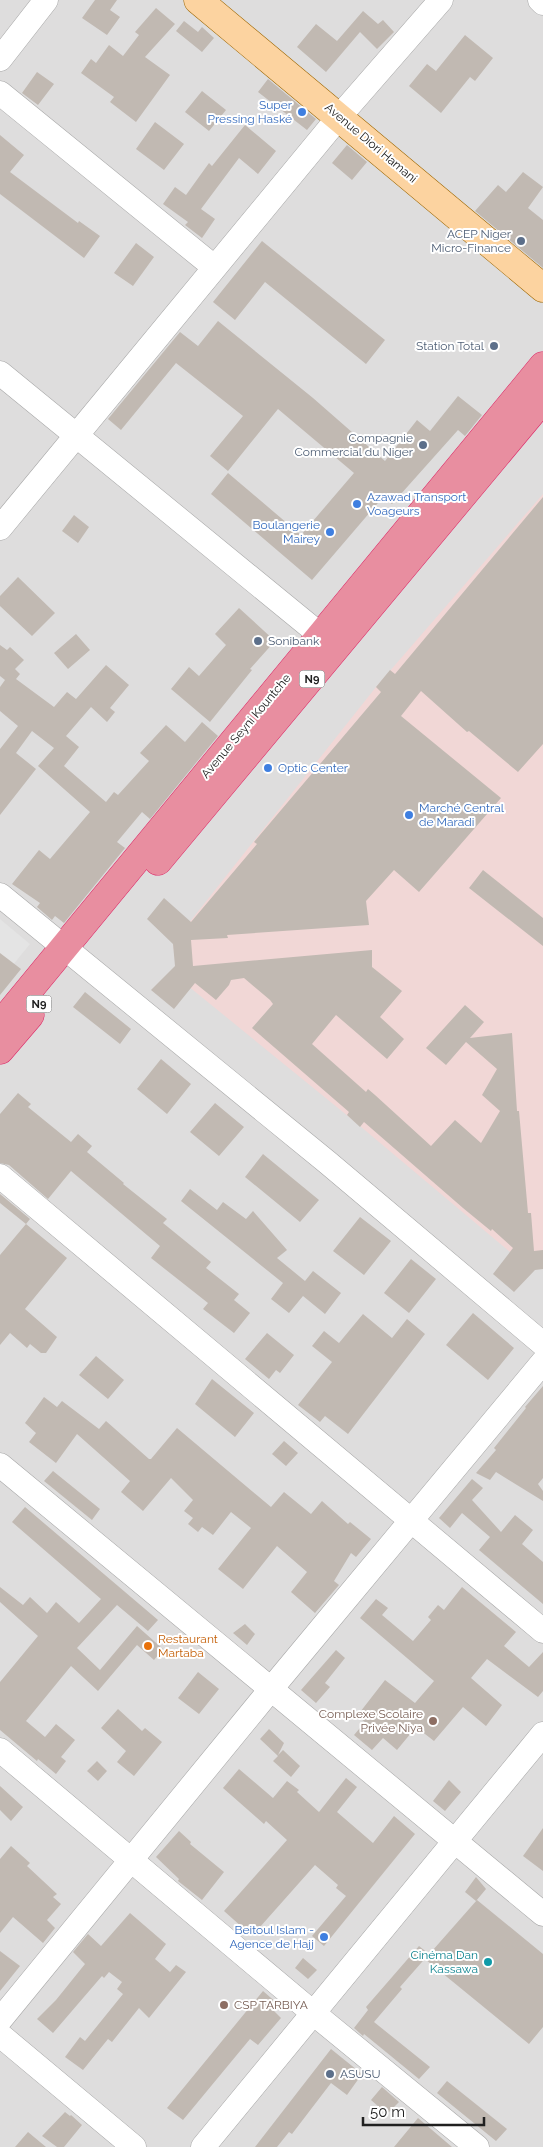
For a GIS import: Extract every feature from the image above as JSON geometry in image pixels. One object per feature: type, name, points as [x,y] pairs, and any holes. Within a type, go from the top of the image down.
[{"type":"highway","name":"Avenue Seyni Kountche","points":[[329,642],[390,550],[543,366]]},
{"type":"highway","name":"Avenue Seyni Kountche","points":[[66,955],[179,806],[329,642],[543,398]]},
{"type":"highway","name":"N9","points":[[0,1025],[66,955]]},
{"type":"highway","name":"N9","points":[[0,1050],[66,955]]},
{"type":"main road","name":"Avenue Diori Hamani","points":[[198,0],[543,288]]},
{"type":"street","points":[[0,58],[46,0]]},
{"type":"street","points":[[0,528],[339,117],[441,0]]},
{"type":"street","points":[[540,0],[543,3]]},
{"type":"street","points":[[0,93],[214,267]]},
{"type":"street","points":[[0,373],[329,642]]},
{"type":"street","points":[[0,895],[66,955],[327,1162],[543,1344]]},
{"type":"street","points":[[0,1176],[543,1631]]},
{"type":"street","points":[[0,2020],[270,1689],[543,1362]]},
{"type":"street","points":[[0,1465],[543,1914]]},
{"type":"street","points":[[203,2147],[312,2012],[543,1734]]},
{"type":"street","points":[[0,1750],[312,2012],[477,2147]]},
{"type":"street","points":[[0,2035],[134,2147]]},
{"type":"shaded area","points":[[0,0],[543,0],[543,2147],[0,2147]]},
{"type":"shaded area","name":"Marché Central de Maradi","points":[[543,494],[543,1269],[528,1267],[354,1121],[177,977],[173,943],[376,687]]},
{"type":"shaded area","points":[[0,919],[30,944],[0,981]]},
{"type":"building","points":[[95,0],[117,0],[110,10],[120,17],[107,35],[82,18]]},
{"type":"building","points":[[156,8],[175,24],[145,57],[170,75],[136,122],[110,102],[114,97],[81,73],[91,59],[96,63],[109,45],[123,56],[139,35],[135,32]]},
{"type":"building","points":[[363,11],[378,24],[383,20],[394,32],[377,49],[360,32],[326,72],[297,47],[316,24],[337,41]]},
{"type":"building","points":[[184,21],[198,32],[202,27],[214,38],[202,52],[176,31]]},
{"type":"building","points":[[465,35],[493,58],[475,81],[470,77],[441,113],[409,86],[427,64],[436,71]]},
{"type":"building","points":[[37,72],[54,84],[38,105],[22,93]]},
{"type":"building","points":[[268,79],[316,119],[307,130],[258,92]]},
{"type":"building","points":[[202,91],[226,110],[209,131],[185,112]]},
{"type":"building","points":[[155,122],[184,144],[164,170],[136,149]]},
{"type":"building","points":[[245,125],[276,151],[258,174],[239,158],[201,209],[215,219],[202,238],[185,225],[188,222],[163,204],[175,187],[186,195],[209,163],[212,166]]},
{"type":"building","points":[[0,135],[24,155],[10,172],[78,223],[79,221],[100,236],[84,258],[0,194]]},
{"type":"building","points":[[347,145],[367,162],[352,180],[332,163]]},
{"type":"building","points":[[523,172],[543,187],[528,208],[543,220],[543,268],[475,211],[498,185],[506,192]]},
{"type":"building","points":[[262,241],[385,340],[366,364],[265,282],[235,320],[213,302]]},
{"type":"building","points":[[136,243],[154,257],[133,286],[114,273]]},
{"type":"building","points":[[218,321],[313,398],[385,461],[417,420],[430,431],[458,396],[482,415],[465,436],[458,430],[392,504],[383,497],[312,580],[211,494],[228,473],[301,535],[354,473],[278,409],[228,471],[210,456],[243,416],[176,363],[121,430],[108,419],[180,332],[198,346]]},
{"type":"building","points":[[543,497],[543,744],[518,772],[469,731],[467,732],[421,691],[401,716],[501,798],[419,892],[394,870],[366,901],[369,925],[227,935],[228,938],[191,940],[193,966],[372,950],[372,967],[402,991],[380,1017],[404,1039],[387,1059],[336,1015],[312,1044],[366,1092],[368,1089],[375,1095],[431,1146],[455,1120],[481,1143],[500,1111],[482,1095],[497,1069],[466,1042],[446,1065],[426,1048],[465,1005],[484,1022],[470,1038],[512,1033],[517,1111],[519,1111],[528,1213],[531,1213],[534,1251],[543,1250],[543,1269],[535,1270],[514,1292],[493,1274],[513,1248],[492,1229],[491,1231],[463,1208],[364,1122],[360,1127],[347,1115],[349,1112],[252,1028],[273,1004],[244,978],[231,980],[216,1000],[195,983],[174,1009],[151,990],[175,966],[173,944],[147,919],[164,898],[191,922],[257,844],[254,842],[381,692],[376,687],[390,670],[395,674]]},
{"type":"building","points":[[74,515],[89,527],[78,543],[62,531]]},
{"type":"building","points":[[18,577],[55,613],[32,636],[0,606],[0,596]]},
{"type":"building","points":[[239,608],[275,641],[250,669],[252,670],[210,722],[171,689],[189,667],[199,676],[226,645],[215,634]]},
{"type":"building","points":[[76,634],[90,650],[68,669],[54,653]]},
{"type":"building","points":[[0,645],[7,650],[10,647],[24,660],[15,669],[20,674],[16,679],[54,707],[67,692],[76,699],[106,665],[129,685],[110,708],[115,712],[107,722],[91,707],[66,736],[79,747],[64,766],[106,802],[114,792],[118,795],[149,761],[140,753],[166,725],[185,742],[202,722],[218,736],[150,819],[142,812],[117,842],[125,848],[64,923],[55,916],[52,920],[37,907],[40,903],[12,884],[39,850],[50,859],[90,812],[38,766],[54,748],[32,731],[16,753],[36,769],[0,815],[0,749],[18,726],[0,711],[0,687],[5,680],[0,676]]},
{"type":"building","points":[[483,870],[543,918],[543,946],[469,888]]},
{"type":"building","points":[[0,953],[21,969],[0,995]]},
{"type":"building","points":[[85,992],[131,1029],[120,1044],[73,1007]]},
{"type":"building","points":[[161,1059],[191,1084],[167,1114],[137,1089]]},
{"type":"building","points":[[18,1093],[31,1104],[28,1107],[71,1142],[78,1134],[92,1146],[87,1152],[167,1219],[163,1223],[211,1262],[206,1268],[239,1294],[234,1300],[250,1313],[234,1333],[203,1309],[208,1303],[151,1258],[160,1246],[71,1171],[48,1199],[9,1165],[0,1163],[0,1114]]},
{"type":"building","points":[[215,1103],[244,1127],[219,1156],[190,1132]]},
{"type":"building","points":[[263,1154],[319,1200],[300,1222],[245,1177]]},
{"type":"building","points":[[190,1189],[217,1210],[223,1202],[246,1219],[253,1211],[287,1250],[277,1258],[305,1281],[313,1271],[341,1293],[325,1314],[303,1296],[289,1313],[271,1299],[283,1283],[181,1201]]},
{"type":"building","points":[[0,1194],[30,1219],[26,1224],[0,1203]]},
{"type":"building","points":[[360,1217],[391,1241],[364,1275],[333,1251]]},
{"type":"building","points":[[26,1224],[67,1258],[25,1309],[57,1337],[46,1353],[41,1353],[30,1344],[27,1348],[10,1333],[0,1345],[0,1255]]},
{"type":"building","points":[[411,1259],[436,1279],[409,1313],[384,1293]]},
{"type":"building","points":[[473,1313],[514,1348],[488,1380],[446,1345]]},
{"type":"building","points":[[363,1314],[392,1338],[407,1319],[425,1334],[348,1434],[325,1416],[320,1422],[298,1405],[332,1362],[312,1346],[324,1331],[339,1343]]},
{"type":"building","points":[[267,1333],[294,1355],[280,1373],[276,1370],[269,1379],[245,1359]]},
{"type":"building","points":[[96,1356],[124,1380],[108,1399],[79,1375]]},
{"type":"building","points":[[212,1379],[254,1413],[235,1437],[195,1404]]},
{"type":"building","points":[[543,1386],[543,1478],[538,1484],[543,1491],[543,1501],[496,1472],[490,1480],[476,1473],[496,1450],[494,1448]]},
{"type":"building","points":[[44,1397],[57,1407],[62,1401],[99,1429],[106,1421],[149,1459],[177,1428],[271,1507],[284,1492],[311,1514],[322,1501],[348,1524],[350,1522],[371,1539],[356,1557],[351,1553],[334,1581],[339,1585],[315,1613],[291,1592],[307,1572],[277,1546],[243,1589],[218,1569],[251,1528],[231,1512],[213,1535],[202,1527],[198,1532],[188,1524],[193,1518],[184,1511],[193,1500],[171,1478],[143,1511],[121,1492],[130,1481],[77,1434],[56,1463],[29,1442],[36,1433],[25,1423]]},
{"type":"building","points":[[284,1441],[298,1453],[286,1466],[272,1454]]},
{"type":"building","points":[[53,1471],[100,1509],[92,1520],[44,1481]]},
{"type":"building","points":[[472,1479],[483,1488],[472,1500],[501,1532],[515,1515],[533,1530],[522,1544],[543,1562],[543,1604],[479,1550],[490,1537],[462,1513],[450,1528],[439,1518]]},
{"type":"building","points":[[25,1507],[158,1620],[148,1631],[117,1605],[77,1648],[100,1670],[137,1626],[163,1649],[154,1660],[137,1645],[98,1691],[71,1666],[26,1721],[45,1737],[56,1724],[75,1740],[61,1757],[66,1761],[56,1774],[38,1759],[37,1761],[0,1730],[0,1682],[38,1636],[0,1602],[0,1587],[23,1605],[30,1597],[47,1613],[56,1602],[79,1623],[101,1599],[12,1522]]},
{"type":"building","points":[[462,1587],[516,1632],[504,1646],[529,1667],[543,1652],[543,1691],[538,1697],[487,1659],[471,1678],[502,1705],[486,1726],[463,1707],[434,1741],[416,1727],[397,1750],[383,1738],[372,1750],[354,1735],[365,1722],[357,1716],[385,1680],[415,1703],[434,1681],[360,1618],[376,1599],[388,1608],[382,1615],[413,1641],[431,1620],[428,1617],[438,1605],[444,1610]]},
{"type":"building","points":[[245,1624],[255,1634],[247,1645],[233,1633]]},
{"type":"building","points":[[336,1650],[345,1658],[325,1683],[330,1687],[316,1703],[301,1690]]},
{"type":"building","points":[[198,1672],[219,1689],[199,1714],[178,1698]]},
{"type":"building","points":[[118,1709],[142,1731],[145,1728],[162,1742],[134,1776],[117,1762],[126,1751],[101,1728]]},
{"type":"building","points":[[269,1729],[284,1743],[278,1755],[283,1750],[300,1766],[291,1777],[273,1761],[278,1756],[260,1739]]},
{"type":"building","points":[[97,1761],[107,1771],[98,1781],[87,1771]]},
{"type":"building","points":[[239,1769],[273,1798],[287,1781],[299,1790],[297,1792],[319,1812],[346,1778],[357,1787],[337,1812],[373,1843],[394,1816],[415,1834],[324,1946],[312,1936],[346,1896],[336,1888],[338,1885],[315,1865],[252,1936],[224,1911],[287,1840],[266,1821],[264,1824],[223,1788]]},
{"type":"building","points":[[449,1780],[461,1792],[445,1811],[433,1801]]},
{"type":"building","points":[[0,1786],[23,1807],[11,1821],[0,1810]]},
{"type":"building","points":[[543,1828],[543,1871],[523,1856]]},
{"type":"building","points":[[179,1831],[191,1842],[190,1844],[224,1872],[202,1900],[178,1881],[179,1879],[156,1857]]},
{"type":"building","points":[[11,1846],[30,1863],[27,1866],[57,1894],[53,1897],[61,1904],[47,1920],[55,1928],[43,1943],[13,1917],[0,1933],[0,1859]]},
{"type":"building","points":[[476,1877],[486,1889],[476,1901],[465,1892]]},
{"type":"building","points":[[477,1900],[543,1954],[543,2027],[529,2044],[425,1959]]},
{"type":"building","points":[[130,1913],[166,1944],[155,1959],[170,1972],[176,1965],[186,1972],[149,2018],[139,2008],[112,2042],[108,2039],[83,2070],[65,2057],[80,2037],[85,2041],[123,1994],[117,1989],[122,1982],[109,1972],[104,1978],[102,1976],[53,2033],[37,2019],[56,2000],[85,1964],[73,1952],[88,1934],[101,1946]]},
{"type":"building","points":[[419,1946],[429,1954],[400,1987],[402,1989],[374,2022],[430,2067],[419,2079],[354,2028],[368,2010],[366,2007]]},
{"type":"building","points":[[0,1951],[20,1966],[0,1991]]},
{"type":"building","points":[[303,1958],[317,1970],[308,1979],[295,1968]]},
{"type":"building","points":[[263,1991],[278,2004],[273,2010],[281,2018],[258,2045],[250,2039],[183,2120],[167,2108]]},
{"type":"building","points":[[331,2049],[362,2074],[347,2095],[331,2083],[292,2134],[289,2132],[277,2147],[255,2147]]},
{"type":"building","points":[[447,2081],[507,2129],[496,2141],[437,2093]]},
{"type":"building","points":[[382,2087],[399,2102],[387,2114],[371,2100]]},
{"type":"building","points":[[65,2112],[82,2125],[64,2147],[57,2147],[42,2136]]},
{"type":"building","points":[[418,2118],[452,2147],[394,2147]]},
{"type":"building","points":[[28,2132],[46,2147],[15,2147]]},
{"type":"place","name":"Super Pressing Haské","points":[[302,112]]},
{"type":"place","name":"ACEP Niger Micro-Finance","points":[[521,241]]},
{"type":"place","name":"Station Total","points":[[494,346]]},
{"type":"place","name":"Compagnie Commercial du Niger","points":[[423,445]]},
{"type":"place","name":"Azawad Transport Voageurs","points":[[357,504]]},
{"type":"place","name":"Boulangerie Mairey","points":[[330,532]]},
{"type":"place","name":"Sonibank","points":[[258,641]]},
{"type":"place","name":"Optic Center","points":[[268,768]]},
{"type":"place","name":"Marché Central de Maradi","points":[[409,815]]},
{"type":"place","name":"Restaurant Martaba","points":[[148,1646]]},
{"type":"place","name":"Complexe Scolaire Privée Niya","points":[[433,1721]]},
{"type":"place","name":"Beitoul Islam - Agence de Hajj","points":[[324,1937]]},
{"type":"place","name":"Cinéma Dan Kassawa","points":[[488,1962]]},
{"type":"place","name":"CSP TARBIYA","points":[[224,2005]]},
{"type":"place","name":"ASUSU","points":[[330,2074]]}]
